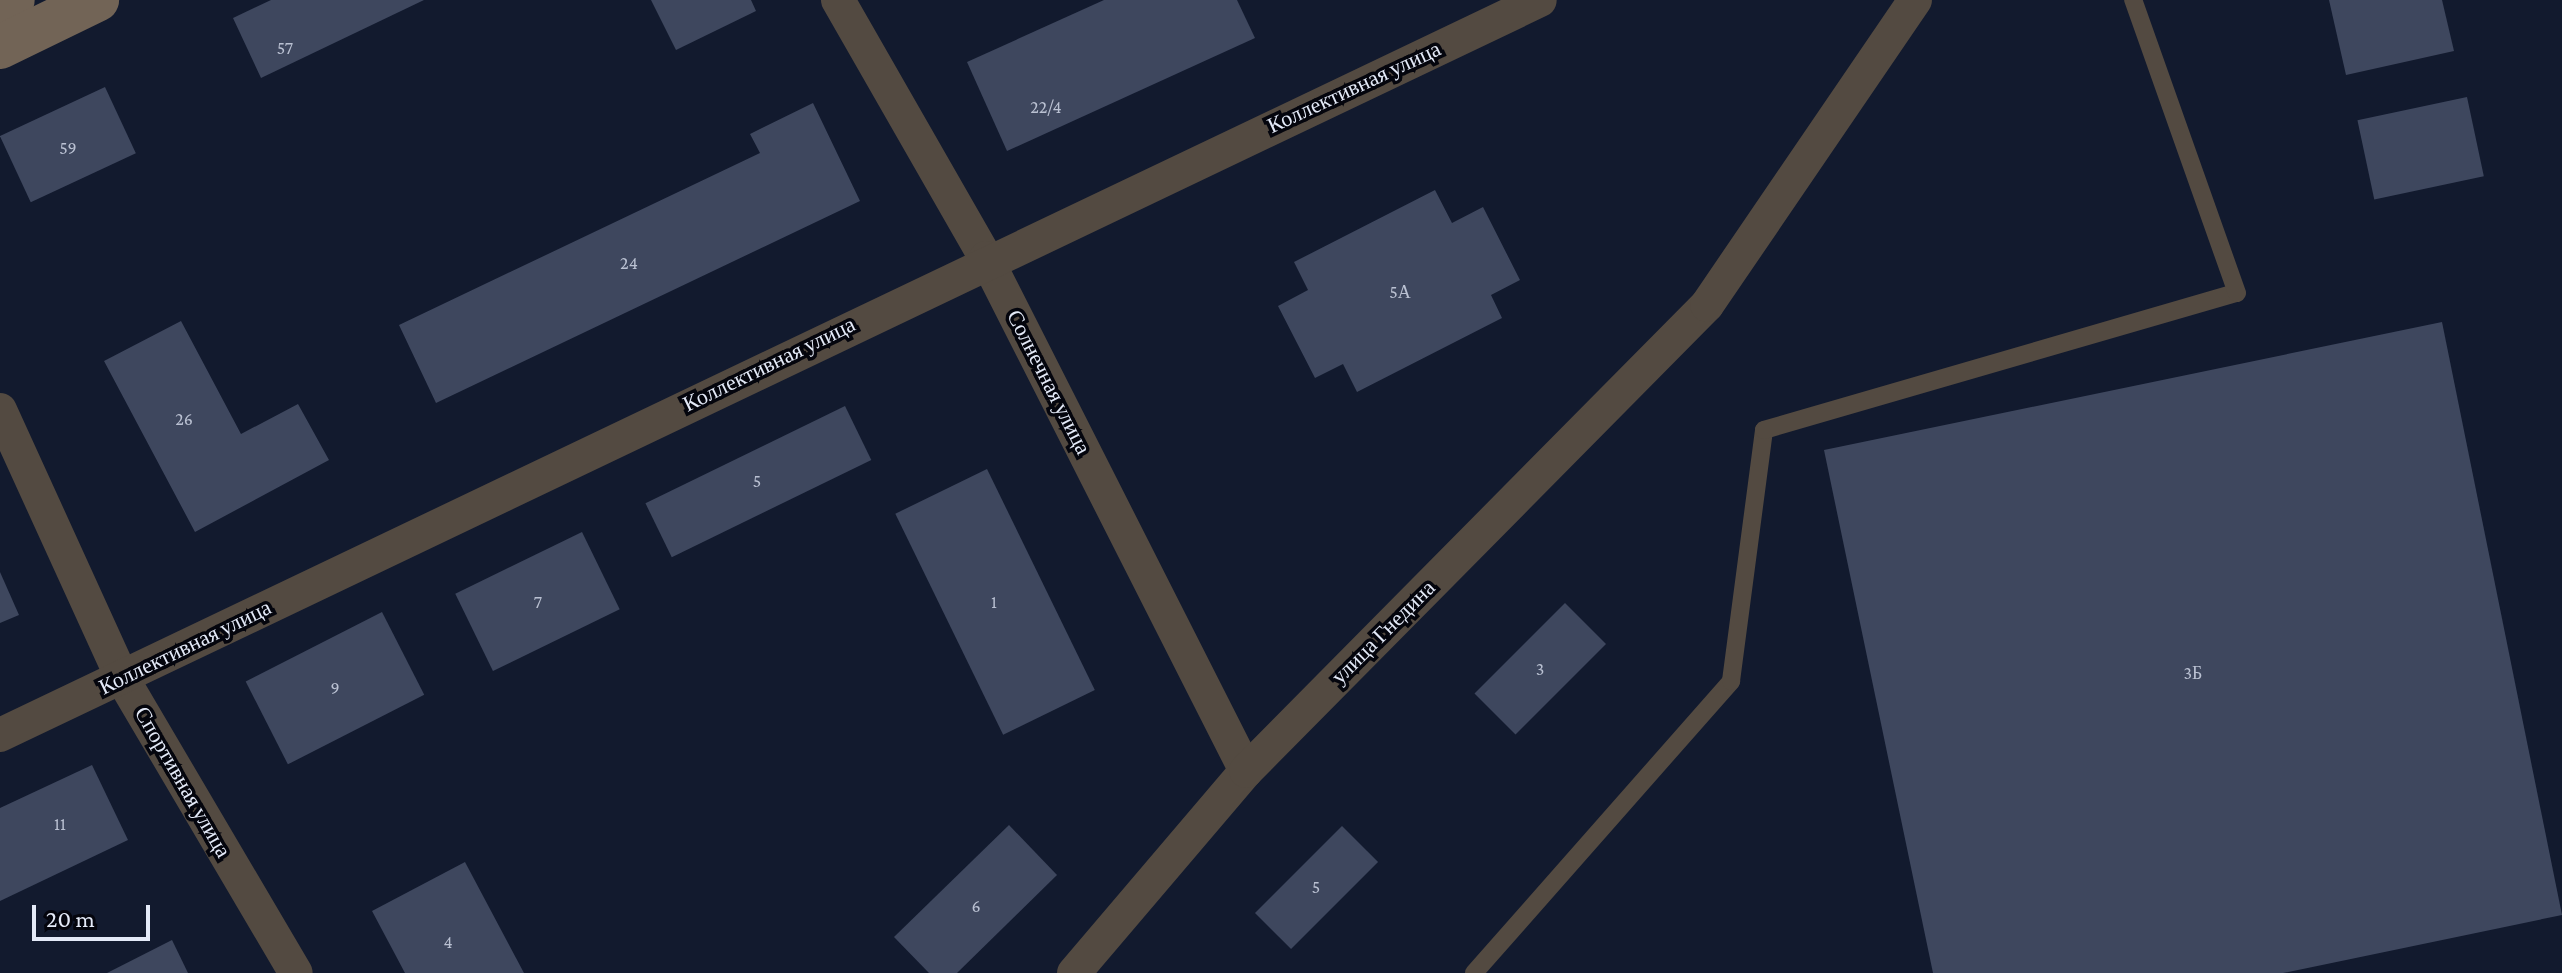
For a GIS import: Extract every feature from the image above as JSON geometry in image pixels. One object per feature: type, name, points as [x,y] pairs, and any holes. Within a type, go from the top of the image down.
[{"type":"main road","points":[[0,6],[13,0]]},
{"type":"main road","points":[[0,47],[97,0]]},
{"type":"street","name":"Солнечная улица","points":[[838,0],[986,258],[1246,771]]},
{"type":"street","name":"Коллективная улица","points":[[0,735],[986,258],[1540,0]]},
{"type":"street","name":"улица Гнедина","points":[[1074,973],[1246,771],[1707,305],[1915,0]]},
{"type":"street","name":"Спортивная улица","points":[[0,410],[122,678],[296,973]]},
{"type":"lane","points":[[1474,973],[1731,681],[1764,430],[2237,293],[2133,0]]},
{"type":"building","points":[[271,0],[424,0],[261,78],[233,18]]},
{"type":"building","points":[[651,0],[751,0],[756,11],[676,50]]},
{"type":"building","points":[[1104,0],[1237,0],[1255,38],[1007,151],[967,62]]},
{"type":"building","points":[[2329,0],[2442,0],[2454,51],[2346,75]]},
{"type":"building","points":[[105,87],[136,153],[31,202],[0,136]]},
{"type":"building","points":[[2467,97],[2484,176],[2374,200],[2357,120]]},
{"type":"building","points":[[813,103],[860,201],[436,403],[399,325],[760,153],[750,134]]},
{"type":"building","points":[[1435,190],[1452,223],[1483,207],[1520,280],[1491,295],[1502,318],[1357,392],[1343,364],[1315,378],[1278,306],[1308,290],[1294,262]]},
{"type":"building","points":[[181,321],[241,434],[298,404],[329,460],[195,532],[104,361]]},
{"type":"building","points":[[2442,322],[2562,915],[2283,973],[1933,973],[1824,450]]},
{"type":"building","points":[[845,406],[871,460],[672,557],[645,503]]},
{"type":"building","points":[[987,469],[1095,690],[1003,735],[895,514]]},
{"type":"building","points":[[582,532],[620,609],[493,671],[455,594]]},
{"type":"building","points":[[0,572],[19,615],[0,623]]},
{"type":"building","points":[[1565,603],[1606,644],[1516,735],[1474,694]]},
{"type":"building","points":[[382,612],[424,695],[288,764],[246,681]]},
{"type":"building","points":[[92,765],[128,840],[0,901],[0,808]]},
{"type":"building","points":[[1009,825],[1057,875],[957,973],[929,973],[894,937]]},
{"type":"building","points":[[1342,826],[1378,862],[1291,949],[1255,913]]},
{"type":"building","points":[[465,862],[524,973],[405,973],[372,911]]},
{"type":"building","points":[[172,940],[188,973],[107,973]]}]
